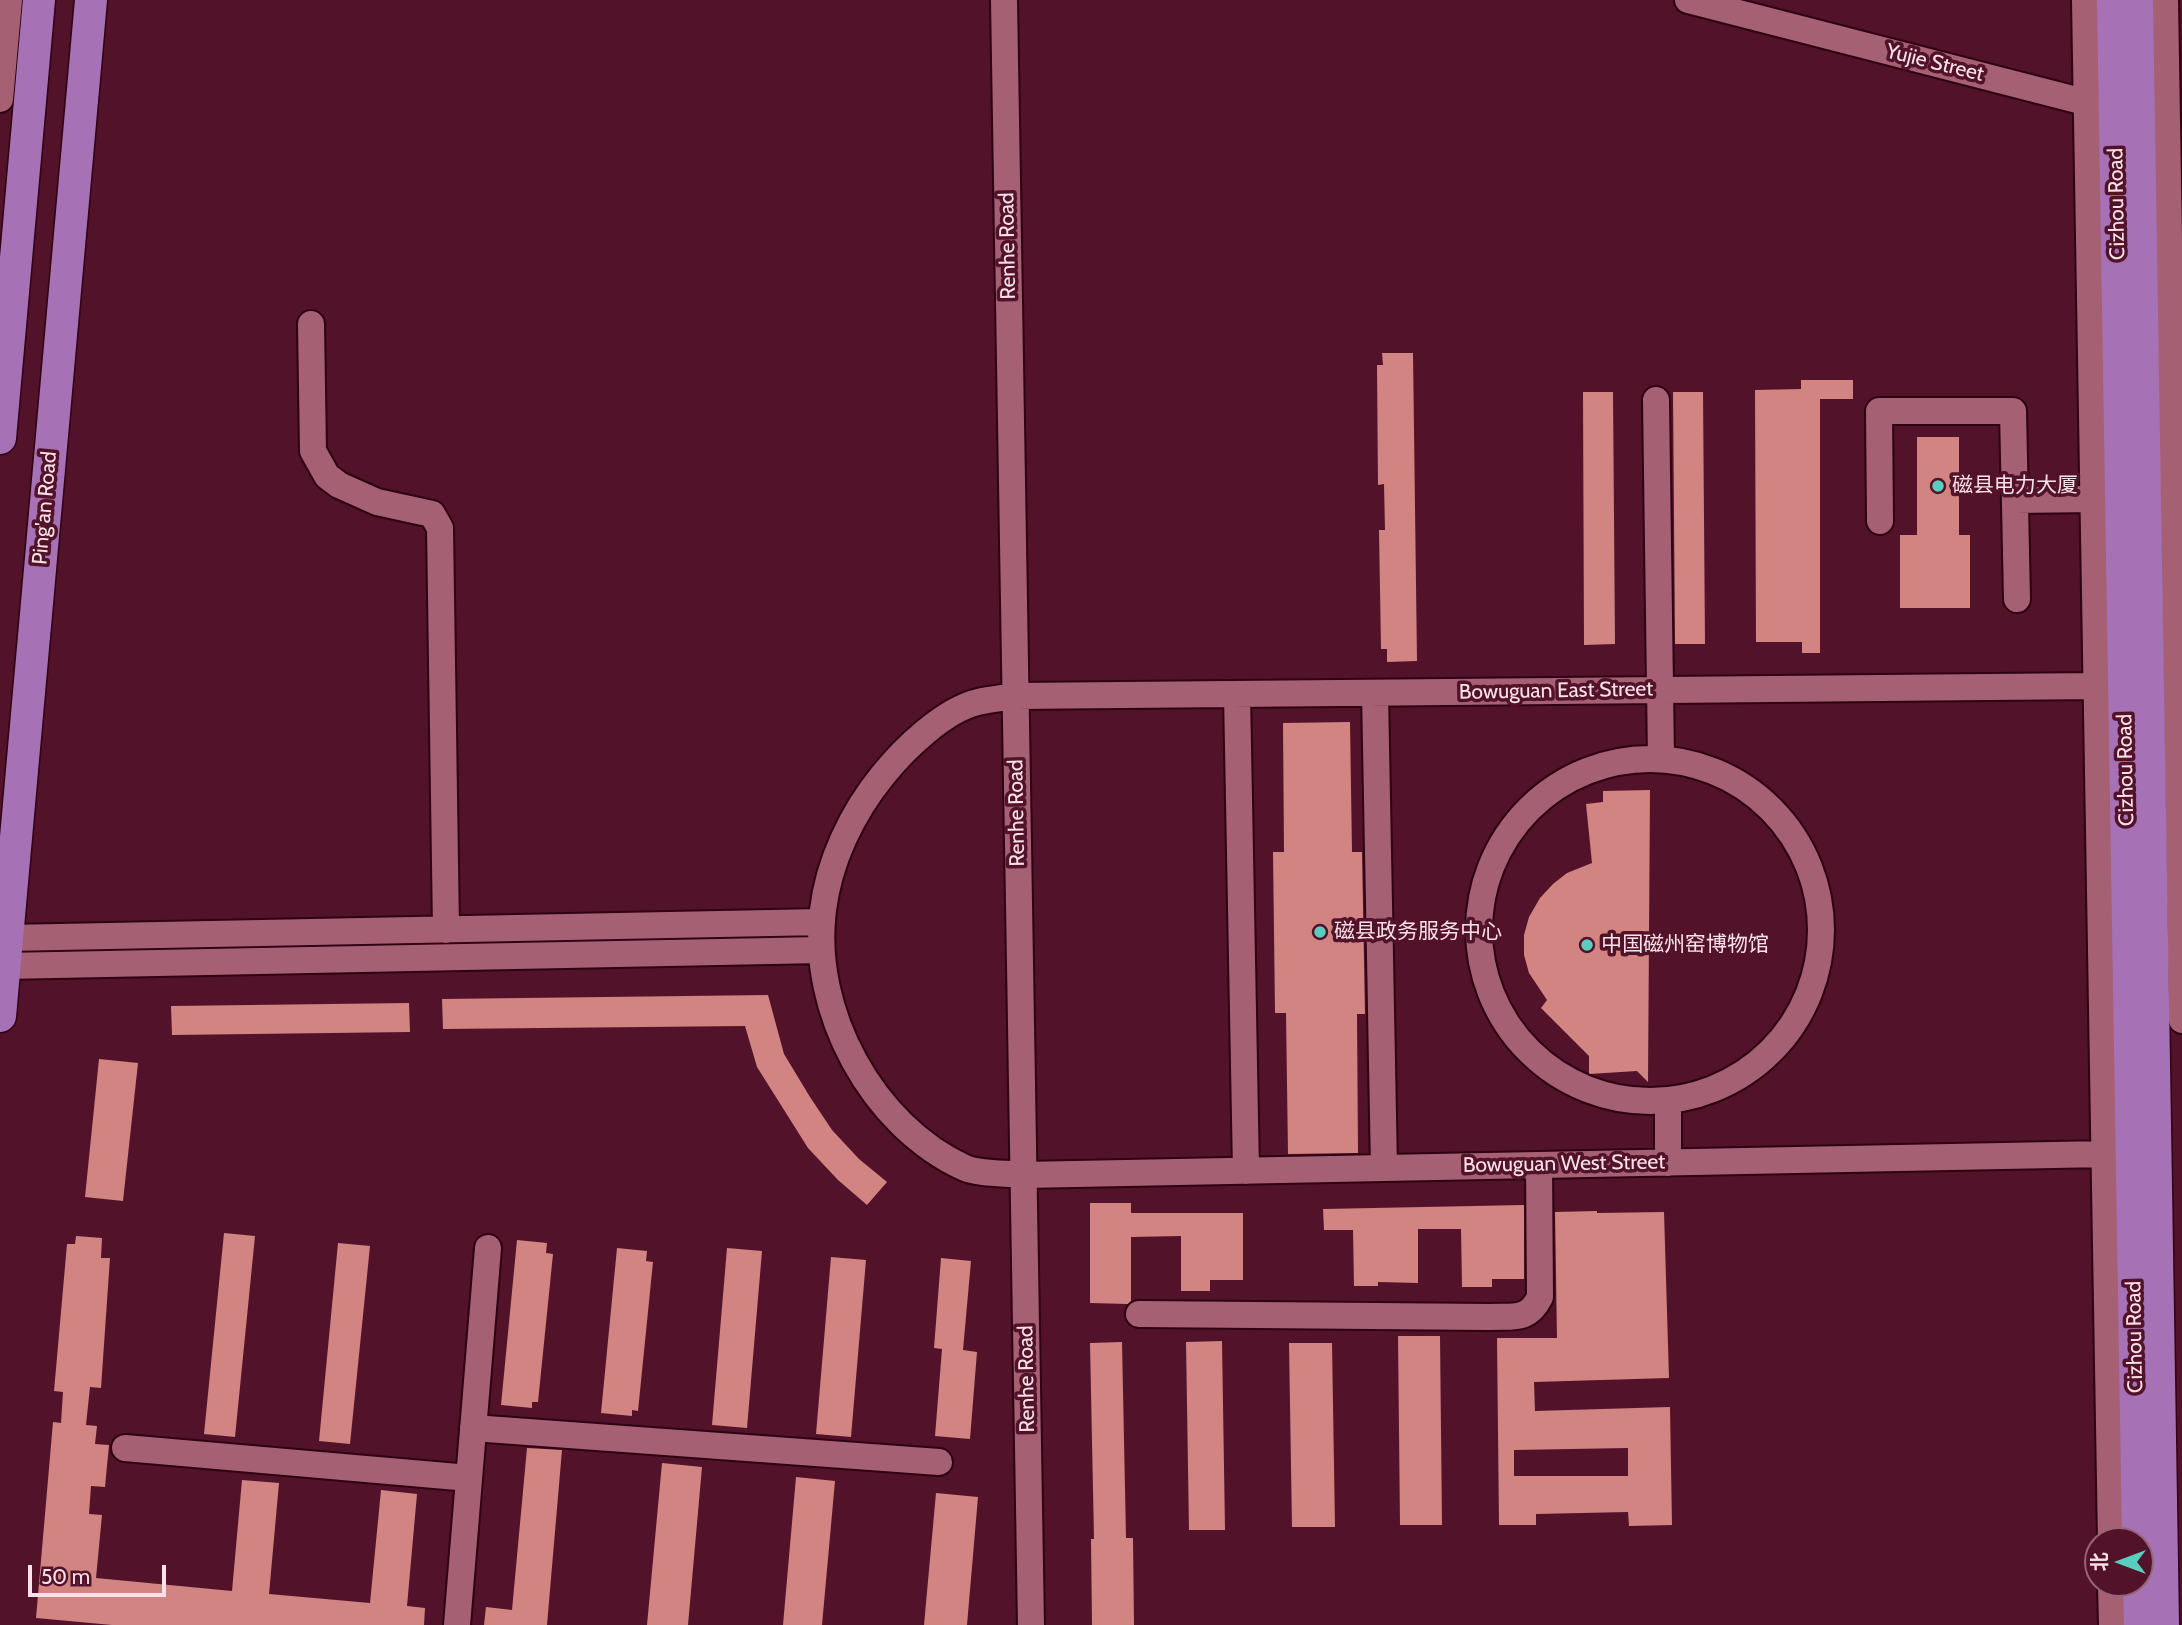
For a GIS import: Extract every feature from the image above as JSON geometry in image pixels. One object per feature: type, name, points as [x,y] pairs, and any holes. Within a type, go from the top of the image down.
[{"type":"main road","points":[[0,438],[39,0]]},
{"type":"main road","name":"Ping'an Road","points":[[0,1016],[91,0]]},
{"type":"main road","name":"Cizhou Road","points":[[2113,0],[2138,115],[2138,1527]]},
{"type":"main road","points":[[2137,0],[2164,1625]]},
{"type":"main road","points":[[2139,1597],[2140,1625]]},
{"type":"street","name":"Renhe Road","points":[[1004,0],[1031,1625]]},
{"type":"street","name":"Yujie Street","points":[[1688,0],[2138,115]]},
{"type":"street","points":[[2085,0],[2138,115],[2177,399],[2182,1020]]},
{"type":"street","points":[[2111,1527],[2094,499],[2138,115],[2165,0]]},
{"type":"street","points":[[0,99],[6,4]]},
{"type":"street","points":[[311,324],[313,451],[327,476],[339,485],[377,502],[432,514],[440,528],[446,930]]},
{"type":"street","points":[[1656,400],[1661,759]]},
{"type":"street","points":[[1880,521],[1879,411],[2013,411],[2017,599]]},
{"type":"street","points":[[2015,500],[2094,499]]},
{"type":"street","name":"Bowuguan East Street","points":[[821,950],[822,922],[830,878],[846,833],[868,794],[893,762],[944,717],[976,702],[1015,696],[2097,685]]},
{"type":"street","points":[[1375,693],[1384,1168]]},
{"type":"street","points":[[1237,694],[1246,1171]]},
{"type":"street","points":[[1661,759],[1699,766],[1735,781],[1766,805],[1791,834],[1810,869],[1819,907],[1820,946],[1812,984],[1796,1020],[1772,1051],[1741,1075],[1706,1093],[1668,1101],[1647,1102],[1605,1096],[1567,1080],[1541,1062],[1519,1041],[1496,1005],[1488,986],[1479,945],[1481,902],[1489,872],[1502,844],[1528,810],[1560,784],[1598,766],[1619,761],[1661,759]]},
{"type":"street","points":[[6,952],[446,930],[822,922]]},
{"type":"street","points":[[6,952],[821,950]]},
{"type":"street","name":"Bowuguan West Street","points":[[821,950],[827,989],[838,1024],[859,1069],[884,1105],[921,1141],[967,1169],[1023,1175],[2105,1154]]},
{"type":"street","points":[[1668,1101],[1668,1163]]},
{"type":"street","points":[[1139,1314],[1490,1318],[1524,1316],[1534,1308],[1540,1297],[1539,1165]]},
{"type":"street","points":[[457,1625],[488,1248]]},
{"type":"street","points":[[473,1428],[939,1462]]},
{"type":"street","points":[[125,1448],[469,1478]]},
{"type":"street","points":[[2111,1597],[2112,1625]]},
{"type":"building","points":[[1382,353],[1413,353],[1417,661],[1387,662],[1387,649],[1381,649],[1379,530],[1385,530],[1384,484],[1378,485],[1377,365],[1383,365]]},
{"type":"building","points":[[1801,380],[1853,380],[1853,399],[1820,399],[1820,653],[1802,653],[1802,642],[1756,642],[1755,390],[1801,389]]},
{"type":"building","points":[[1583,392],[1613,392],[1615,644],[1584,645]]},
{"type":"building","points":[[1673,392],[1703,392],[1705,644],[1675,644]]},
{"type":"building","name":"磁县电力大厦","points":[[1917,437],[1959,437],[1959,535],[1970,535],[1970,608],[1900,608],[1900,535],[1917,535]]},
{"type":"building","name":"磁县政务服务中心","points":[[1350,722],[1352,852],[1362,852],[1365,1014],[1357,1014],[1358,1153],[1288,1154],[1286,1013],[1275,1013],[1273,852],[1284,852],[1283,723]]},
{"type":"building","name":"中国磁州窑博物馆","points":[[1650,790],[1648,1082],[1637,1071],[1589,1074],[1589,1056],[1541,1008],[1547,1000],[1529,973],[1524,955],[1524,935],[1529,917],[1540,898],[1553,884],[1567,873],[1592,863],[1586,804],[1603,802],[1603,791]]},
{"type":"building","points":[[768,995],[784,1054],[810,1097],[832,1130],[859,1159],[887,1182],[867,1205],[838,1180],[808,1148],[757,1067],[745,1026],[443,1029],[442,999]]},
{"type":"building","points":[[409,1003],[410,1032],[172,1035],[171,1006]]},
{"type":"building","points":[[99,1059],[138,1063],[123,1201],[85,1197]]},
{"type":"building","points":[[1090,1203],[1131,1203],[1131,1213],[1243,1213],[1243,1280],[1210,1280],[1210,1291],[1181,1291],[1181,1236],[1131,1237],[1131,1301],[1128,1304],[1090,1303]]},
{"type":"building","points":[[1524,1205],[1524,1279],[1492,1279],[1492,1287],[1462,1287],[1461,1229],[1418,1229],[1418,1283],[1378,1282],[1378,1286],[1354,1286],[1353,1230],[1324,1230],[1323,1209]]},
{"type":"building","points":[[1555,1212],[1664,1212],[1669,1378],[1534,1382],[1535,1411],[1670,1407],[1672,1525],[1629,1526],[1628,1512],[1536,1514],[1536,1525],[1499,1525],[1497,1338],[1557,1338]],"holes":[[[1628,1448],[1628,1476],[1514,1476],[1514,1450]]]},
{"type":"building","points":[[224,1233],[255,1236],[235,1437],[204,1434]]},
{"type":"building","points":[[76,1236],[102,1238],[101,1258],[110,1258],[101,1388],[90,1387],[86,1425],[97,1426],[95,1444],[109,1445],[105,1487],[91,1486],[89,1514],[102,1515],[96,1578],[232,1591],[242,1480],[279,1483],[269,1594],[370,1603],[381,1490],[417,1494],[407,1606],[425,1608],[424,1625],[112,1625],[36,1618],[53,1422],[61,1423],[63,1392],[54,1391],[67,1244],[75,1244]]},
{"type":"building","points":[[517,1240],[547,1243],[546,1253],[553,1254],[538,1402],[532,1402],[532,1408],[501,1405]]},
{"type":"building","points":[[338,1243],[370,1246],[350,1444],[319,1441]]},
{"type":"building","points":[[617,1248],[647,1251],[646,1261],[653,1262],[638,1411],[632,1410],[632,1416],[601,1413]]},
{"type":"building","points":[[727,1248],[762,1251],[747,1428],[712,1425]]},
{"type":"building","points":[[831,1257],[866,1260],[851,1437],[816,1434]]},
{"type":"building","points":[[941,1258],[971,1261],[963,1350],[977,1352],[970,1439],[935,1436],[942,1349],[934,1348]]},
{"type":"building","points":[[1398,1336],[1440,1336],[1442,1525],[1400,1525]]},
{"type":"building","points":[[1222,1341],[1225,1530],[1189,1530],[1186,1342]]},
{"type":"building","points":[[1122,1342],[1126,1538],[1133,1538],[1134,1625],[1092,1625],[1091,1539],[1094,1539],[1090,1343]]},
{"type":"building","points":[[1289,1343],[1332,1343],[1335,1527],[1292,1527]]},
{"type":"building","points":[[527,1448],[562,1450],[547,1625],[484,1625],[486,1607],[512,1610]]},
{"type":"building","points":[[662,1463],[702,1467],[688,1625],[647,1625]]},
{"type":"building","points":[[796,1477],[835,1481],[822,1625],[783,1625]]},
{"type":"building","points":[[936,1493],[978,1497],[967,1625],[924,1625]]},
{"type":"place","name":"磁县电力大厦","points":[[1938,486]]},
{"type":"place","name":"磁县政务服务中心","points":[[1320,932]]},
{"type":"place","name":"中国磁州窑博物馆","points":[[1587,945]]}]
